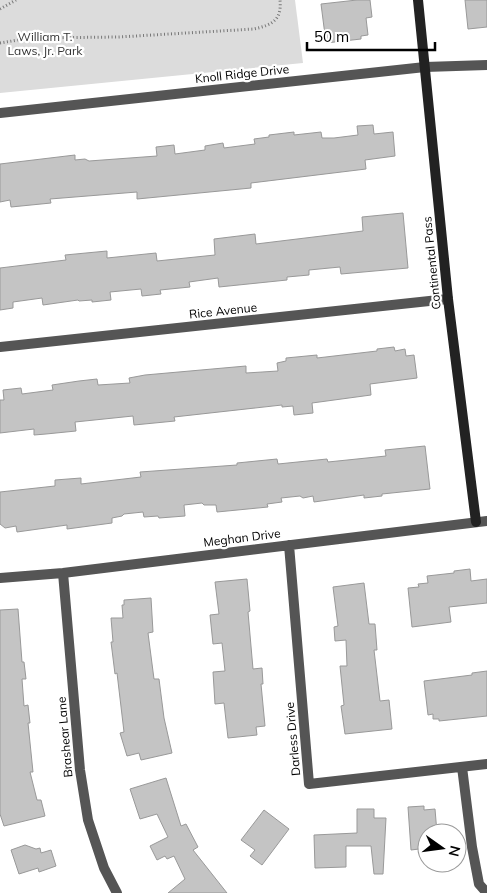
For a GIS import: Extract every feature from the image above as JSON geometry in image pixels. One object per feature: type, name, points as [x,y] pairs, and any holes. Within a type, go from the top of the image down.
[{"type":"street","name":"Continental Pass","points":[[418,0],[448,299],[476,522]]},
{"type":"street","name":"Knoll Ridge Drive","points":[[0,113],[425,68],[487,65]]},
{"type":"street","name":"Rice Avenue","points":[[0,347],[448,299]]},
{"type":"street","name":"Meghan Drive","points":[[0,578],[63,573],[487,521]]},
{"type":"street","name":"Darless Drive","points":[[289,545],[309,784],[487,764]]},
{"type":"street","name":"Brashear Lane","points":[[63,573],[81,779],[88,820],[104,868],[117,893]]},
{"type":"street","points":[[462,767],[472,847],[479,884],[487,893]]},
{"type":"path","points":[[0,9],[16,0]]},
{"type":"path","points":[[0,43],[30,38],[119,37],[254,29],[268,26],[274,22],[280,12],[280,0]]},
{"type":"green space","name":"William T. Laws, Jr. Park","points":[[0,0],[295,0],[303,63],[0,93]]},
{"type":"building","points":[[370,0],[372,17],[366,18],[368,35],[361,36],[361,39],[326,43],[321,4]]},
{"type":"building","points":[[465,0],[487,0],[487,27],[468,29]]},
{"type":"building","points":[[373,125],[374,134],[393,132],[395,156],[365,160],[366,169],[251,183],[251,188],[137,199],[137,192],[50,199],[51,203],[11,207],[10,200],[0,202],[0,164],[75,155],[75,160],[85,159],[89,161],[157,156],[156,147],[174,145],[175,154],[205,150],[205,146],[223,143],[224,148],[255,144],[254,139],[294,132],[294,135],[321,132],[322,138],[334,138],[358,135],[357,126]]},
{"type":"building","points":[[403,213],[408,268],[341,274],[340,267],[309,270],[309,275],[287,277],[287,280],[219,287],[218,278],[189,282],[190,287],[160,290],[161,294],[142,296],[141,289],[110,292],[111,300],[92,302],[92,300],[78,300],[43,305],[42,298],[13,302],[13,308],[0,310],[0,268],[66,260],[65,255],[107,251],[107,258],[156,253],[157,261],[215,255],[214,239],[255,234],[256,244],[363,231],[362,217]]},
{"type":"building","points":[[394,347],[395,351],[405,349],[406,356],[414,355],[417,378],[370,384],[371,395],[312,403],[313,413],[294,415],[293,406],[282,407],[282,405],[174,417],[175,421],[134,425],[133,416],[75,422],[76,431],[46,434],[34,435],[34,429],[0,433],[0,400],[4,400],[3,390],[21,388],[22,394],[53,390],[52,385],[79,381],[97,379],[98,385],[130,383],[129,378],[145,375],[246,366],[246,373],[278,371],[277,363],[286,361],[286,358],[317,355],[317,358],[377,351],[377,349]]},
{"type":"building","points":[[425,446],[430,489],[382,494],[382,496],[364,498],[364,495],[314,502],[313,496],[281,498],[282,502],[267,504],[268,507],[217,512],[216,505],[204,505],[202,503],[184,505],[185,516],[159,518],[158,516],[144,517],[143,512],[124,514],[112,518],[112,523],[67,529],[67,525],[17,532],[16,526],[5,528],[0,524],[0,492],[55,486],[55,480],[81,478],[81,484],[141,477],[140,472],[237,465],[237,463],[277,459],[278,464],[327,459],[328,462],[386,456],[385,450]]},
{"type":"building","points":[[470,569],[471,581],[487,579],[487,603],[449,607],[451,622],[412,627],[408,588],[419,587],[418,584],[428,583],[427,576]]},
{"type":"building","points":[[247,579],[253,669],[262,668],[263,684],[261,684],[265,726],[256,727],[257,735],[228,738],[224,703],[215,704],[213,672],[225,671],[222,643],[213,644],[210,615],[219,614],[215,582]]},
{"type":"building","points":[[364,583],[369,624],[375,624],[377,650],[374,650],[380,701],[389,700],[392,729],[345,734],[341,706],[344,705],[340,666],[347,666],[346,640],[335,641],[334,627],[338,626],[333,587]]},
{"type":"building","points":[[151,598],[153,632],[148,633],[154,679],[159,679],[164,718],[172,753],[141,760],[139,753],[127,756],[120,733],[124,732],[117,673],[115,674],[111,642],[113,642],[111,618],[123,618],[122,605],[124,605],[124,600]]},
{"type":"building","points":[[18,609],[22,662],[24,662],[26,679],[22,679],[24,706],[28,705],[30,723],[28,723],[33,772],[30,772],[37,800],[41,800],[45,816],[4,826],[0,814],[0,610]]},
{"type":"building","points":[[487,671],[487,716],[439,721],[439,719],[433,719],[433,714],[428,715],[424,681],[472,675],[472,673]]},
{"type":"building","points":[[166,778],[181,826],[186,824],[198,847],[193,850],[227,893],[168,893],[185,879],[174,856],[167,859],[165,856],[157,860],[150,846],[168,837],[157,814],[140,819],[130,789]]},
{"type":"building","points":[[424,806],[424,810],[435,809],[436,823],[417,823],[417,849],[411,850],[408,807]]},
{"type":"building","points":[[357,809],[374,809],[374,818],[386,818],[383,874],[374,874],[371,846],[346,846],[346,867],[315,868],[314,835],[357,833]]},
{"type":"building","points":[[264,810],[289,829],[262,865],[250,856],[255,850],[241,840]]},
{"type":"building","points":[[25,845],[36,849],[40,848],[41,853],[51,850],[56,866],[39,872],[38,868],[19,874],[11,850]]}]
